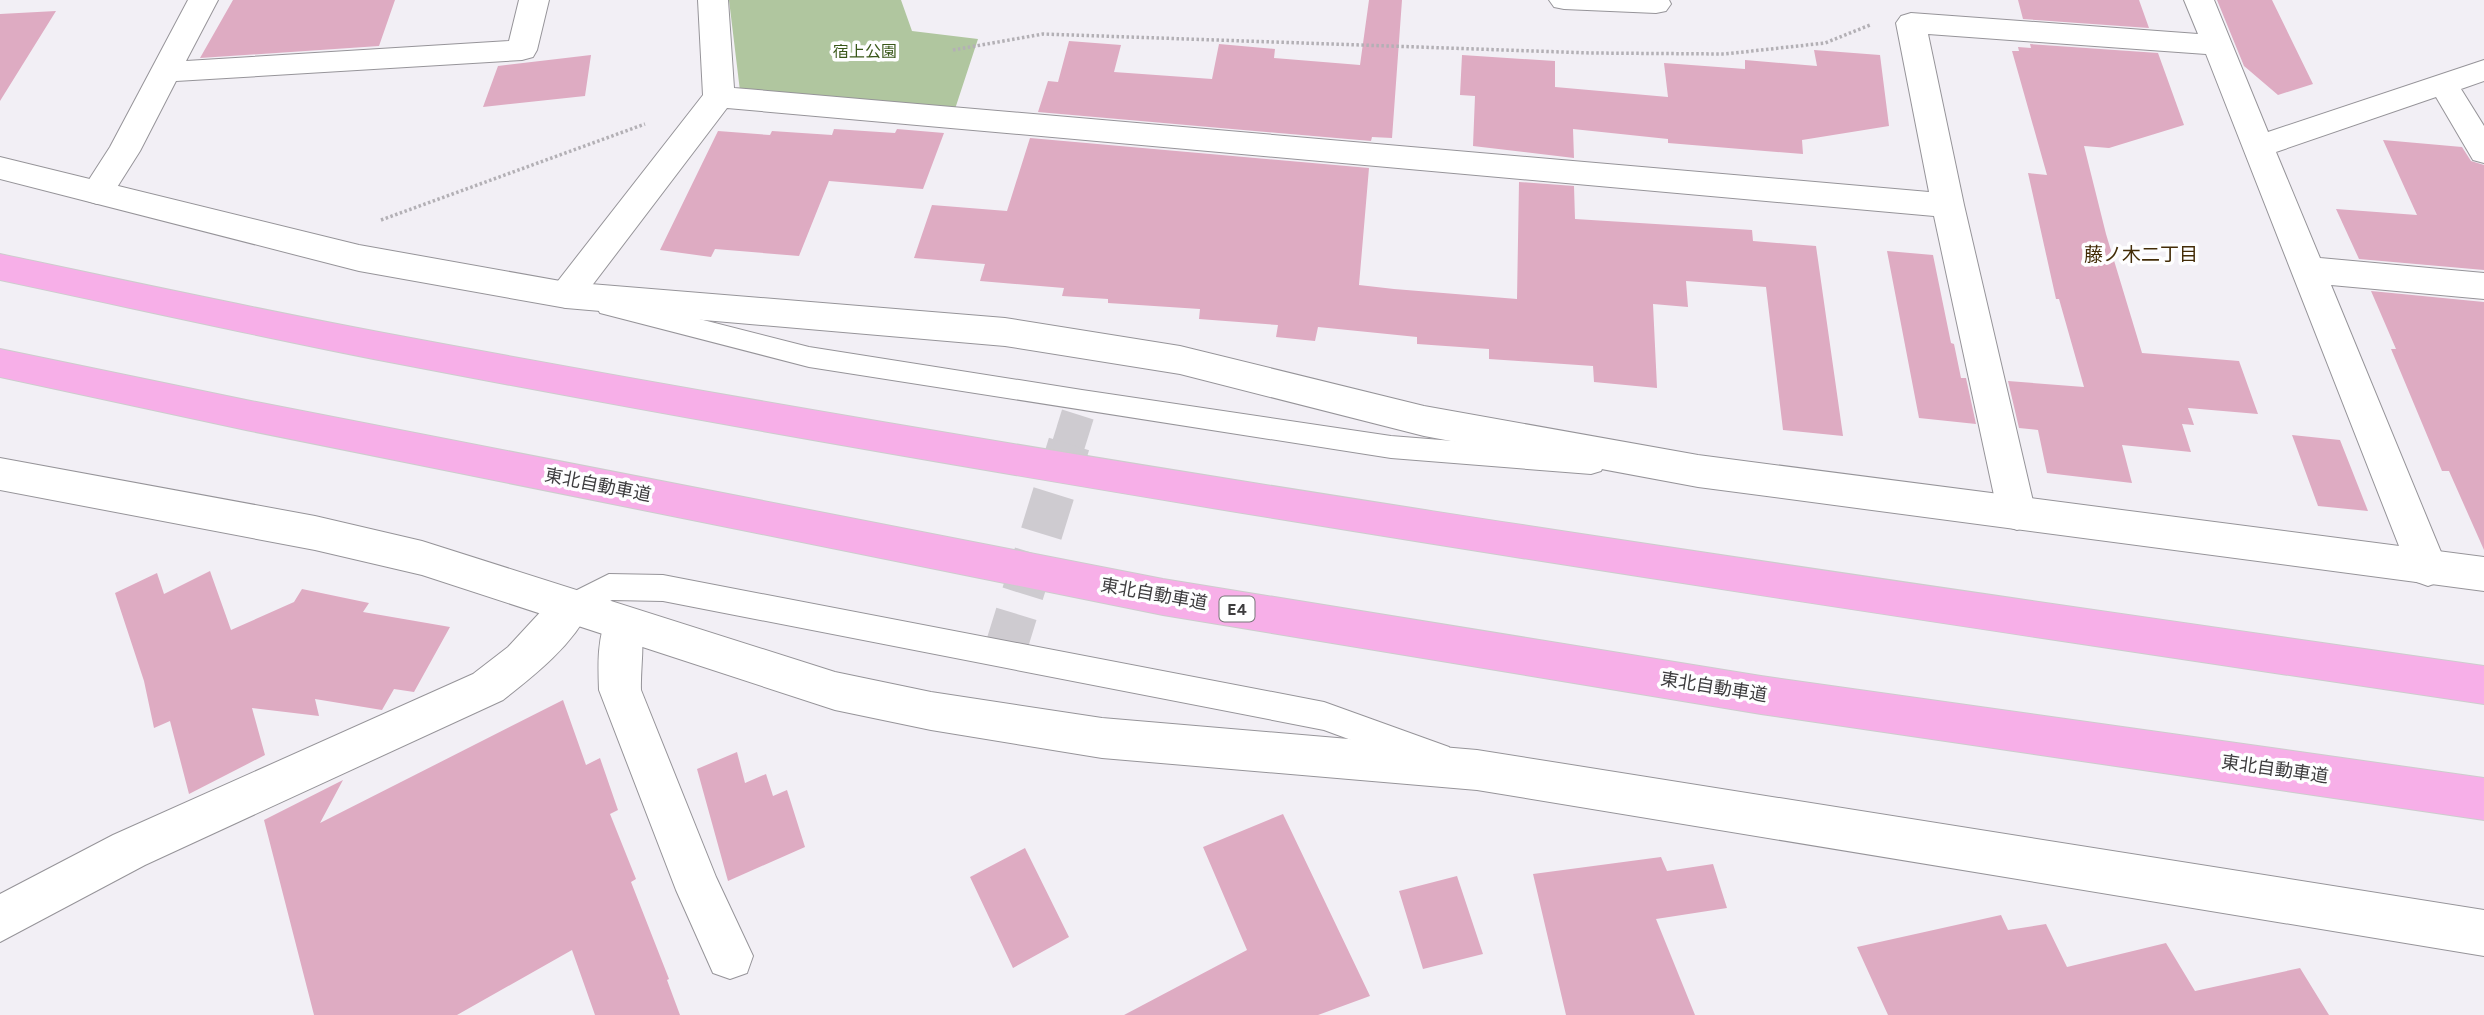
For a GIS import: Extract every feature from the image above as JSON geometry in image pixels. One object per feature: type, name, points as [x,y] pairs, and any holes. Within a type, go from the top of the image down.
[{"type":"highway","points":[[0,267],[405,351],[786,421],[1250,500],[1747,578],[2484,685]]},
{"type":"highway","name":"東北自動車道","points":[[0,363],[259,418],[1163,597],[1775,697],[2484,799]]},
{"type":"street","points":[[97,192],[124,151],[203,0]]},
{"type":"street","points":[[165,72],[522,50],[534,0]]},
{"type":"street","points":[[566,295],[719,97],[713,0]]},
{"type":"street","points":[[1564,0],[1656,4],[1654,0]]},
{"type":"street","points":[[2199,0],[2310,270],[2428,569]]},
{"type":"street","points":[[2017,514],[1948,205],[1911,23],[2217,45]]},
{"type":"street","points":[[2260,146],[2484,70]]},
{"type":"street","points":[[2443,84],[2484,152]]},
{"type":"street","points":[[719,97],[1948,205]]},
{"type":"street","points":[[0,168],[359,258],[566,295],[1032,336],[1180,360],[1424,421],[1698,471],[2428,569],[2484,574]]},
{"type":"street","points":[[2310,270],[2484,286]]},
{"type":"street","points":[[0,474],[315,533],[422,558],[623,625],[835,691],[931,711],[1102,738],[1477,770],[2484,933]]},
{"type":"street","points":[[0,919],[129,850],[488,687],[523,660],[571,607]]},
{"type":"street","points":[[623,625],[619,662],[620,690],[699,890],[730,956]]},
{"type":"lane","points":[[566,295],[809,357],[1082,401],[1391,447],[1698,471]]},
{"type":"lane","points":[[571,607],[609,587],[663,588],[1324,716],[1477,770]]},
{"type":"path","points":[[953,50],[1043,34],[1577,53],[1725,54],[1825,43],[1877,22]]},
{"type":"path","points":[[311,245],[719,97]]},
{"type":"green space","name":"宿上公園","points":[[729,0],[901,0],[912,31],[978,39],[955,109],[740,91]]},
{"type":"building","points":[[233,0],[395,0],[379,46],[200,58]]},
{"type":"building","points":[[1369,0],[1402,0],[1392,138],[1372,137],[1371,141],[1038,112],[1048,81],[1058,82],[1069,41],[1121,45],[1114,72],[1212,79],[1219,44],[1275,49],[1274,58],[1360,65]]},
{"type":"building","points":[[2018,0],[2139,0],[2149,28],[2023,19]]},
{"type":"building","points":[[2217,0],[2272,0],[2313,84],[2278,95],[2244,66]]},
{"type":"building","points":[[56,11],[0,101],[0,14]]},
{"type":"building","points":[[2030,44],[2158,53],[2184,125],[2109,148],[2084,146],[2106,234],[2142,353],[2239,361],[2258,414],[2188,408],[2194,425],[2182,424],[2191,452],[2122,445],[2132,483],[2047,473],[2038,430],[2019,428],[2008,381],[2084,387],[2059,299],[2056,299],[2028,173],[2047,175],[2012,51],[2019,51],[2018,47],[2031,48]]},
{"type":"building","points":[[1814,50],[1880,55],[1889,126],[1802,140],[1803,154],[1668,143],[1668,139],[1573,129],[1574,158],[1473,146],[1475,96],[1460,95],[1462,55],[1555,61],[1555,87],[1668,97],[1664,63],[1745,69],[1745,60],[1817,66]]},
{"type":"building","points":[[591,55],[585,96],[483,107],[498,66]]},
{"type":"building","points":[[834,129],[895,133],[897,129],[944,133],[923,189],[829,181],[799,256],[715,249],[711,257],[660,250],[718,131],[770,135],[772,131],[832,135]]},
{"type":"building","points":[[1030,138],[1369,168],[1359,285],[1517,299],[1519,182],[1574,186],[1575,219],[1752,230],[1753,241],[1816,246],[1843,436],[1783,430],[1766,287],[1686,281],[1688,307],[1653,304],[1657,388],[1594,382],[1593,366],[1489,359],[1489,349],[1417,344],[1417,337],[1318,327],[1315,341],[1276,337],[1278,325],[1199,319],[1200,309],[1108,303],[1108,299],[1062,296],[1064,288],[980,281],[985,264],[914,258],[932,205],[1007,211]]},
{"type":"building","points":[[2383,140],[2462,147],[2471,161],[2484,165],[2484,270],[2359,259],[2336,209],[2417,215]]},
{"type":"building","points":[[1887,251],[1933,255],[1951,343],[1954,344],[1961,378],[1966,378],[1976,424],[1919,418]]},
{"type":"building","points":[[2371,291],[2484,302],[2484,550],[2449,471],[2442,471],[2391,349],[2396,349]]},
{"type":"building","points":[[2292,435],[2340,440],[2368,511],[2318,506]]},
{"type":"building","points":[[210,571],[231,630],[294,602],[302,589],[369,603],[363,612],[450,627],[414,692],[394,689],[382,710],[315,699],[319,716],[252,708],[265,755],[189,794],[170,721],[154,728],[144,681],[115,593],[157,573],[164,594]]},
{"type":"building","points":[[563,700],[586,765],[600,758],[618,810],[610,814],[636,879],[631,882],[669,979],[667,980],[680,1015],[595,1015],[572,950],[457,1015],[314,1015],[264,820],[343,780],[320,823]]},
{"type":"building","points":[[737,752],[745,783],[766,774],[773,796],[787,790],[805,847],[728,881],[697,769]]},
{"type":"building","points":[[1283,814],[1370,996],[1318,1015],[1124,1015],[1247,950],[1203,847]]},
{"type":"building","points":[[1025,848],[1069,937],[1013,968],[970,877]]},
{"type":"building","points":[[1661,857],[1667,871],[1713,864],[1727,908],[1656,919],[1695,1015],[1566,1015],[1533,874]]},
{"type":"building","points":[[1457,876],[1483,954],[1423,969],[1399,891]]},
{"type":"building","points":[[2001,915],[2008,930],[2046,924],[2067,967],[2166,943],[2195,991],[2300,968],[2329,1015],[1888,1015],[1857,947]]},
{"type":"tunnel","points":[[1068,446],[1082,401]]},
{"type":"tunnel","points":[[1004,654],[1069,444]]},
{"type":"district","name":"藤ノ木二丁目","points":[[2141,254]]}]
